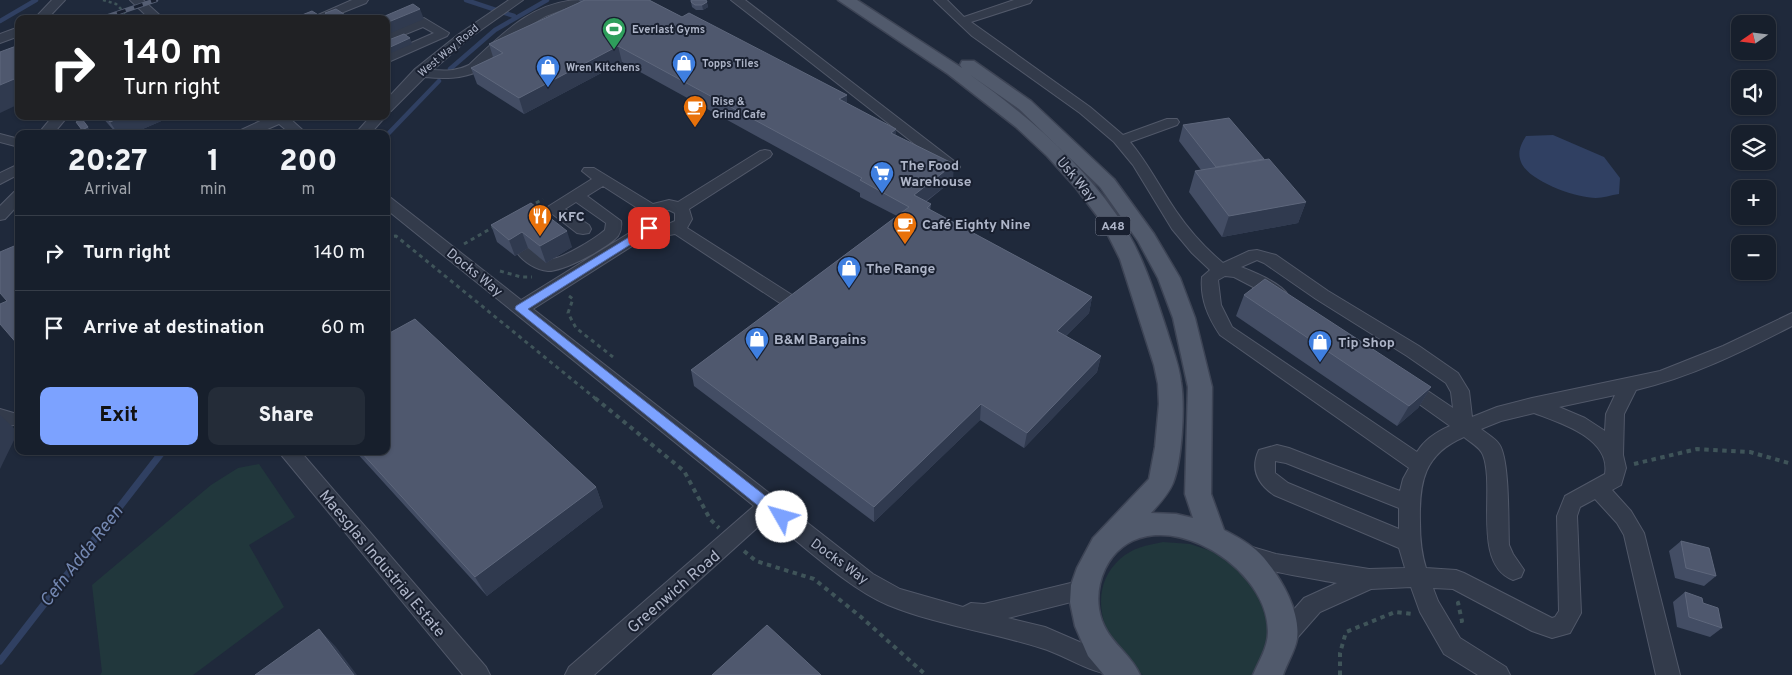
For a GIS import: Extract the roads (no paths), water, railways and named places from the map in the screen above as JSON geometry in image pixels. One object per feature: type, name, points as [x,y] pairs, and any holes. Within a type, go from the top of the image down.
[{"type":"main road","name":"Usk Way","points":[[846,0],[928,52],[1010,114],[1052,150],[1079,179],[1109,219],[1127,251],[1142,284],[1171,385],[1169,432],[1161,483],[1103,546]]},
{"type":"main road","name":"Usk Way","points":[[863,0],[989,78],[1025,105],[1107,183],[1147,239],[1169,278],[1184,318],[1200,387],[1198,494],[1212,534]]},
{"type":"main road","name":"A48","points":[[1123,673],[1097,643],[1087,620],[1083,590],[1091,562],[1103,546],[1127,530],[1157,524],[1189,526],[1212,534],[1242,552],[1265,578],[1279,607],[1277,661]]},
{"type":"street","points":[[136,0],[153,15]]},
{"type":"street","points":[[325,15],[362,0]]},
{"type":"street","name":"West Way Road","points":[[390,104],[420,72],[454,43],[517,0]]},
{"type":"street","points":[[420,72],[448,76],[467,72],[474,68],[513,30],[542,13],[576,0]]},
{"type":"street","points":[[737,0],[953,167]]},
{"type":"street","points":[[940,0],[976,33],[1086,110],[1121,141],[1138,162],[1167,209],[1192,244],[1221,270],[1241,273],[1290,302]]},
{"type":"street","points":[[963,22],[1026,0]]},
{"type":"street","points":[[44,15],[60,1]]},
{"type":"street","points":[[390,36],[424,22],[443,33],[390,57]]},
{"type":"street","points":[[0,39],[15,33]]},
{"type":"street","points":[[49,130],[57,120]]},
{"type":"street","points":[[252,130],[273,120]]},
{"type":"street","points":[[283,120],[295,130]]},
{"type":"street","points":[[366,130],[375,120]]},
{"type":"street","points":[[1121,141],[1172,122]]},
{"type":"street","points":[[0,138],[15,142]]},
{"type":"street","points":[[680,208],[683,212],[684,220],[676,228],[659,232],[646,225],[645,217],[652,210],[663,206],[680,208],[765,154]]},
{"type":"street","points":[[0,179],[15,170]]},
{"type":"street","points":[[584,229],[554,208],[573,198],[596,176],[652,210]]},
{"type":"street","points":[[524,251],[543,264],[551,265],[562,262],[612,232],[613,221],[573,198],[547,203],[543,202]]},
{"type":"street","points":[[0,215],[15,199]]},
{"type":"street","name":"Docks Way","points":[[390,205],[865,581],[894,597],[926,608],[1045,638],[1123,673]]},
{"type":"street","points":[[520,309],[649,228]]},
{"type":"street","points":[[676,228],[786,299]]},
{"type":"street","points":[[1419,464],[1226,330],[1218,318],[1209,287],[1210,277],[1249,256],[1256,255],[1278,264],[1322,295],[1413,351],[1452,378],[1460,391],[1464,426]]},
{"type":"street","points":[[1498,675],[1452,646],[1428,605],[1418,577],[1410,551],[1409,502],[1413,479],[1419,464],[1428,451],[1442,438],[1464,426],[1497,414],[1663,377],[1729,351],[1792,319]]},
{"type":"street","points":[[1394,377],[1464,426],[1492,449],[1496,468],[1499,545],[1504,559],[1513,570]]},
{"type":"street","points":[[1242,552],[1276,563],[1370,579],[1418,577],[1456,580],[1540,624],[1552,628],[1562,626],[1570,613],[1567,516],[1572,502],[1599,489],[1614,479],[1615,414],[1630,383]]},
{"type":"street","points":[[1532,405],[1574,421],[1599,438],[1615,461]]},
{"type":"street","points":[[1409,502],[1289,456],[1277,453],[1266,456],[1264,471],[1268,481],[1281,489],[1410,543]]},
{"type":"street","name":"Maesglas Industrial Estate","points":[[291,455],[478,675]]},
{"type":"street","points":[[1599,489],[1624,517],[1634,534],[1668,675]]},
{"type":"street","name":"Greenwich Road","points":[[577,675],[732,540],[768,506]]},
{"type":"street","points":[[1277,661],[1312,605],[1370,579]]},
{"type":"street","name":"Docks Way","points":[[926,608],[984,614],[1083,590]]},
{"type":"water","points":[[1553,135],[1604,157],[1620,178],[1619,194],[1596,198],[1565,192],[1543,182],[1525,169],[1519,155],[1521,145],[1526,136]]},
{"type":"waterway","points":[[0,21],[36,0]]},
{"type":"waterway","points":[[466,0],[514,16]]},
{"type":"waterway","points":[[450,69],[495,30],[547,0]]},
{"type":"waterway","points":[[390,132],[439,81]]},
{"type":"waterway","name":"Cefn Adda Reen","points":[[0,661],[160,455]]},
{"type":"railway","points":[[112,15],[156,0]]},
{"type":"place","name":"Everlast Gyms","points":[[614,50]]},
{"type":"place","name":"Topps Tiles","points":[[684,84]]},
{"type":"place","name":"Wren Kitchens","points":[[548,88]]},
{"type":"place","name":"Rise & Grind Cafe","points":[[695,128]]},
{"type":"place","name":"The Food Warehouse","points":[[882,194]]},
{"type":"place","name":"KFC","points":[[540,237]]},
{"type":"place","name":"Café Eighty Nine","points":[[905,245]]},
{"type":"place","name":"The Range","points":[[849,289]]},
{"type":"place","name":"B&M Bargains","points":[[757,360]]},
{"type":"place","name":"Tip Shop","points":[[1320,363]]}]
